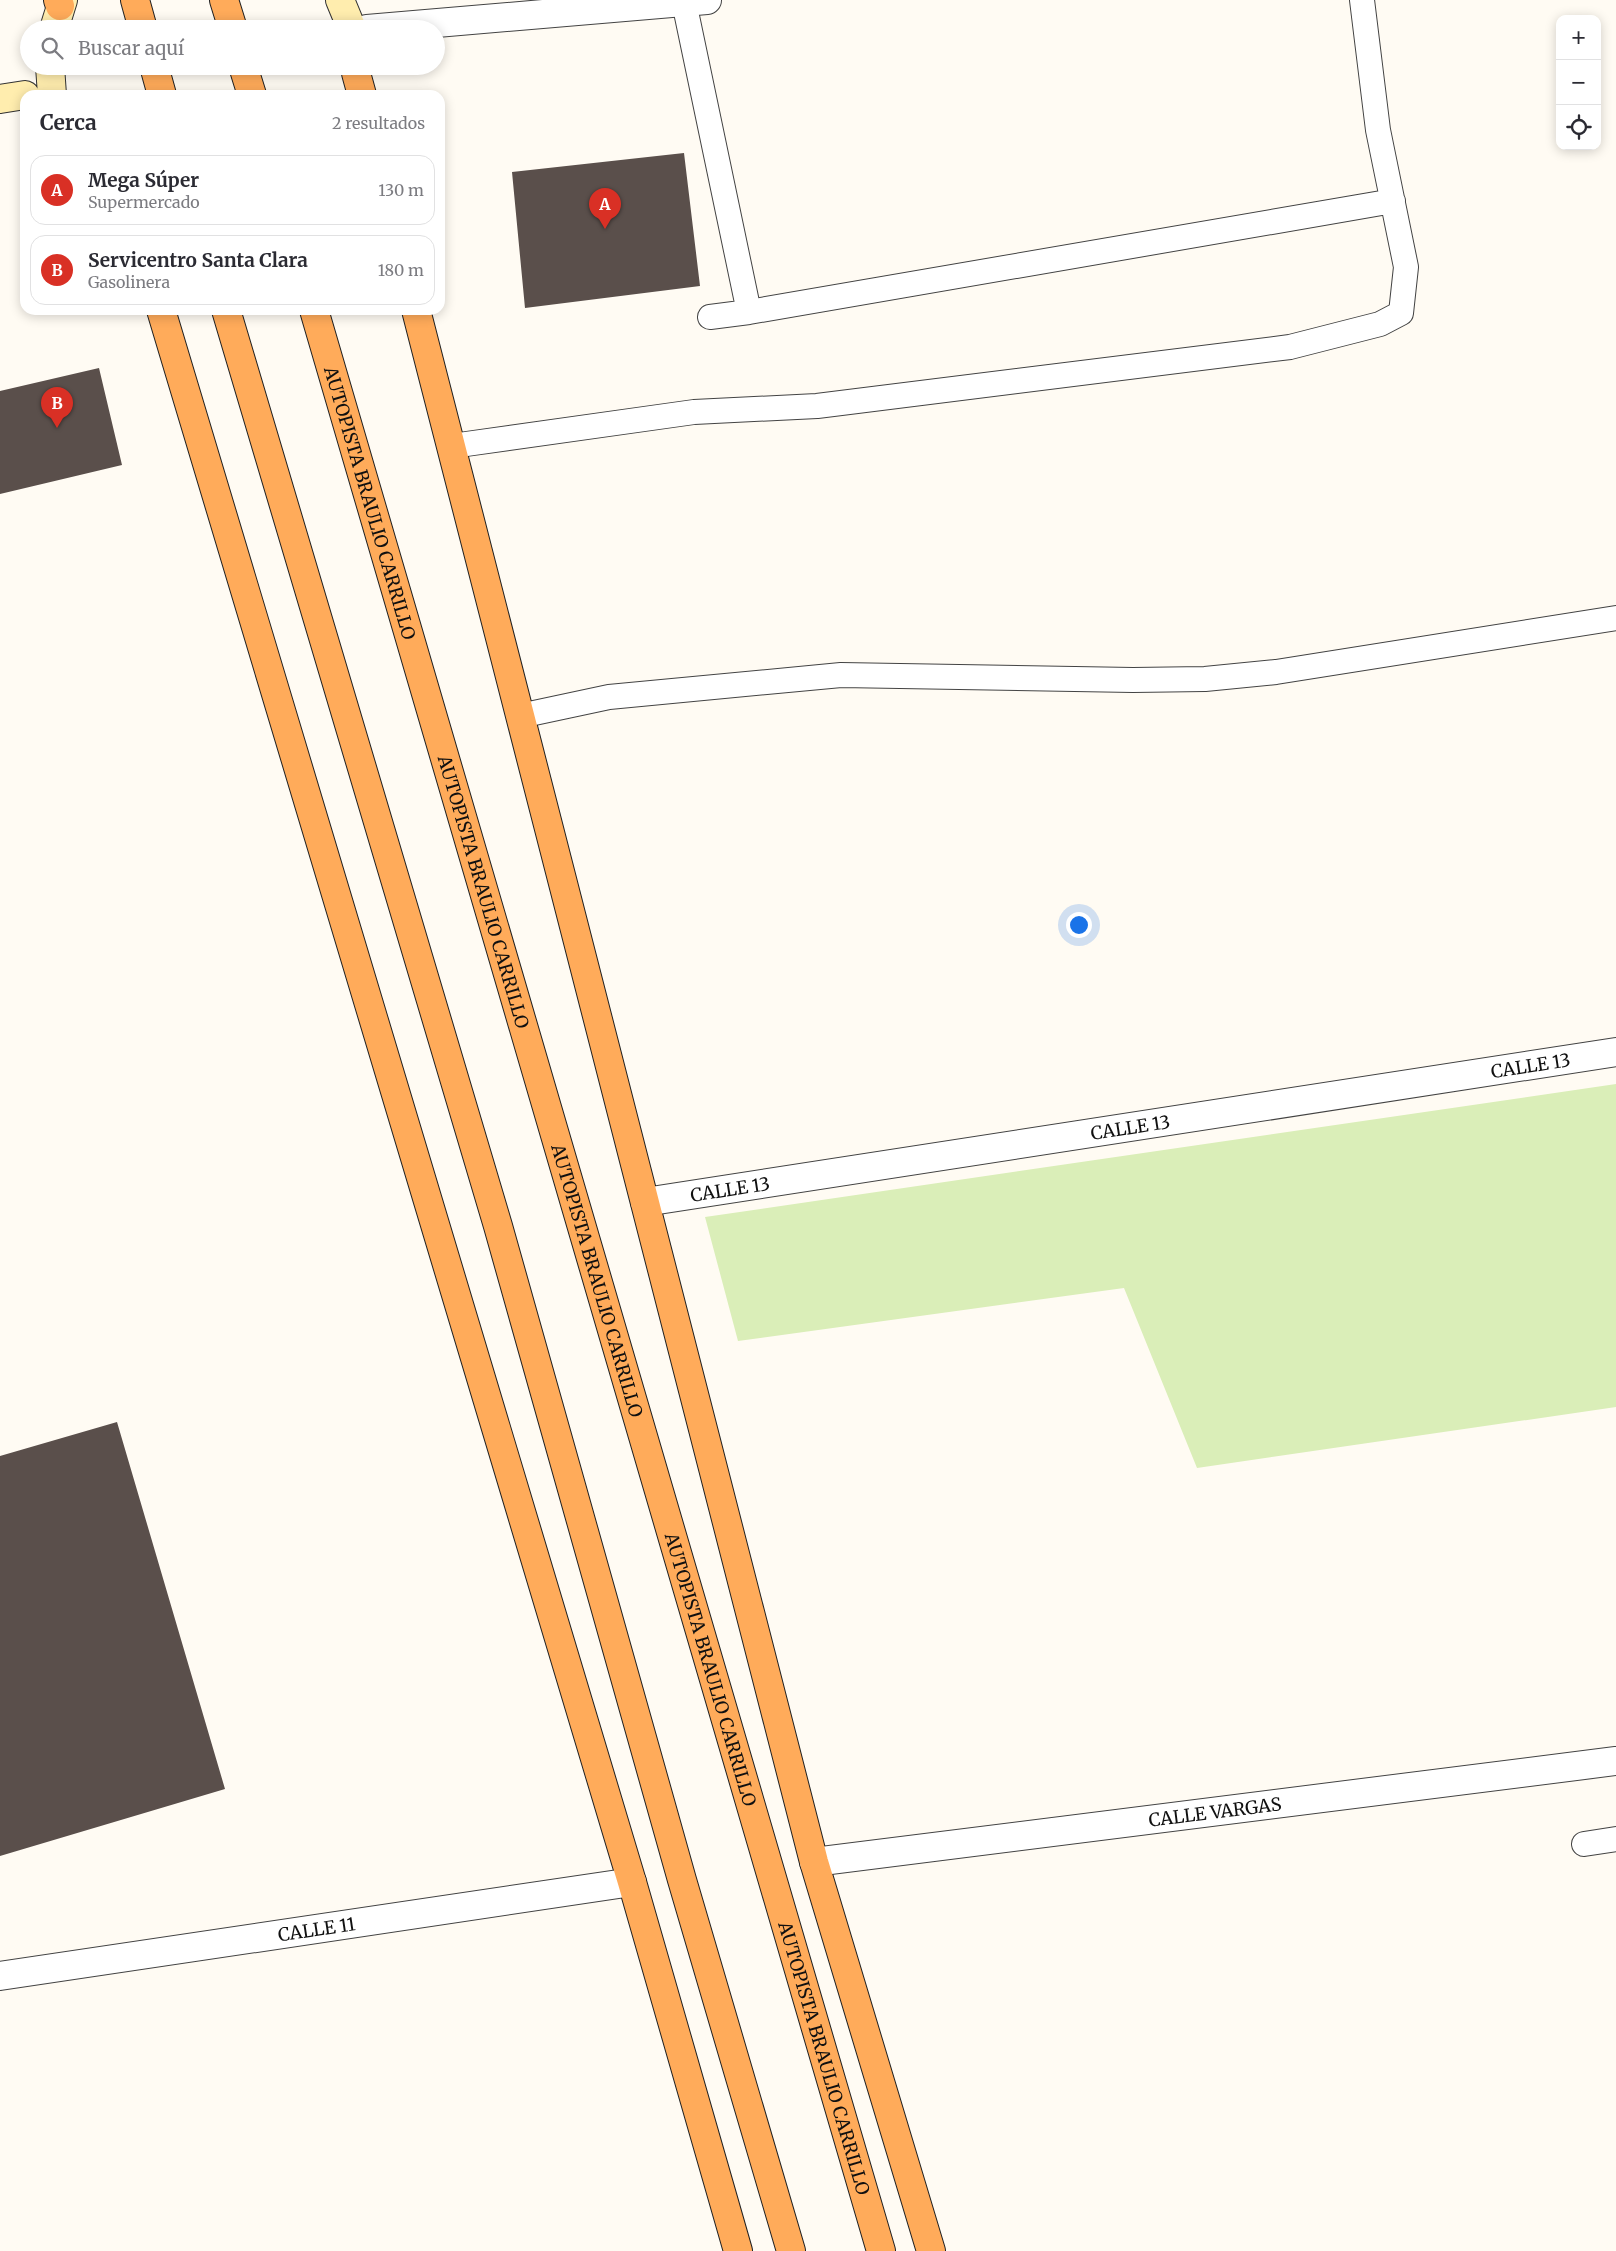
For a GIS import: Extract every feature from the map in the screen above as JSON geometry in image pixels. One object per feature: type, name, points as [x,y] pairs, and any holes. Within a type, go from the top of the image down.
[{"type":"highway","points":[[135,0],[141,20]]},
{"type":"highway","points":[[224,0],[230,20]]},
{"type":"highway","points":[[156,75],[161,90]]},
{"type":"highway","points":[[246,75],[250,90]]},
{"type":"highway","points":[[162,315],[632,1882],[738,2251]]},
{"type":"highway","points":[[227,315],[498,1226],[682,1880],[791,2251]]},
{"type":"highway","name":"AUTOPISTA BRAULIO CARRILLO","points":[[315,315],[881,2251]]},
{"type":"highway","points":[[417,315],[814,1862],[931,2251]]},
{"type":"main road","points":[[340,0],[348,20]]},
{"type":"main road","points":[[0,99],[20,94]]},
{"type":"street","points":[[445,22],[692,1]]},
{"type":"street","name":"CALLE 13","points":[[645,1202],[1616,1052]]},
{"type":"street","name":"CALLE VARGAS","points":[[814,1862],[1616,1761]]},
{"type":"street","name":"CALLE 11","points":[[0,1976],[632,1882]]},
{"type":"lane","points":[[452,446],[694,412],[817,406],[1290,347],[1371,326],[1401,313],[1406,266],[1378,130],[1362,0]]},
{"type":"lane","points":[[692,1],[749,312]]},
{"type":"lane","points":[[710,317],[749,312],[1393,201]]},
{"type":"lane","points":[[520,716],[609,697],[841,675],[1133,680],[1205,679],[1267,673],[1616,618]]},
{"type":"lane","points":[[1584,1844],[1616,1838]]},
{"type":"green space","points":[[1616,1084],[1616,1407],[1197,1468],[1124,1288],[738,1341],[705,1217]]},
{"type":"building","points":[[684,153],[700,286],[525,308],[512,172]]},
{"type":"building","points":[[99,368],[122,465],[0,494],[0,391]]},
{"type":"building","points":[[117,1422],[225,1789],[0,1856],[0,1456]]},
{"type":"place","name":"Mega Súper","points":[[605,229]]},
{"type":"place","name":"Servicentro Santa Clara","points":[[57,428]]}]
